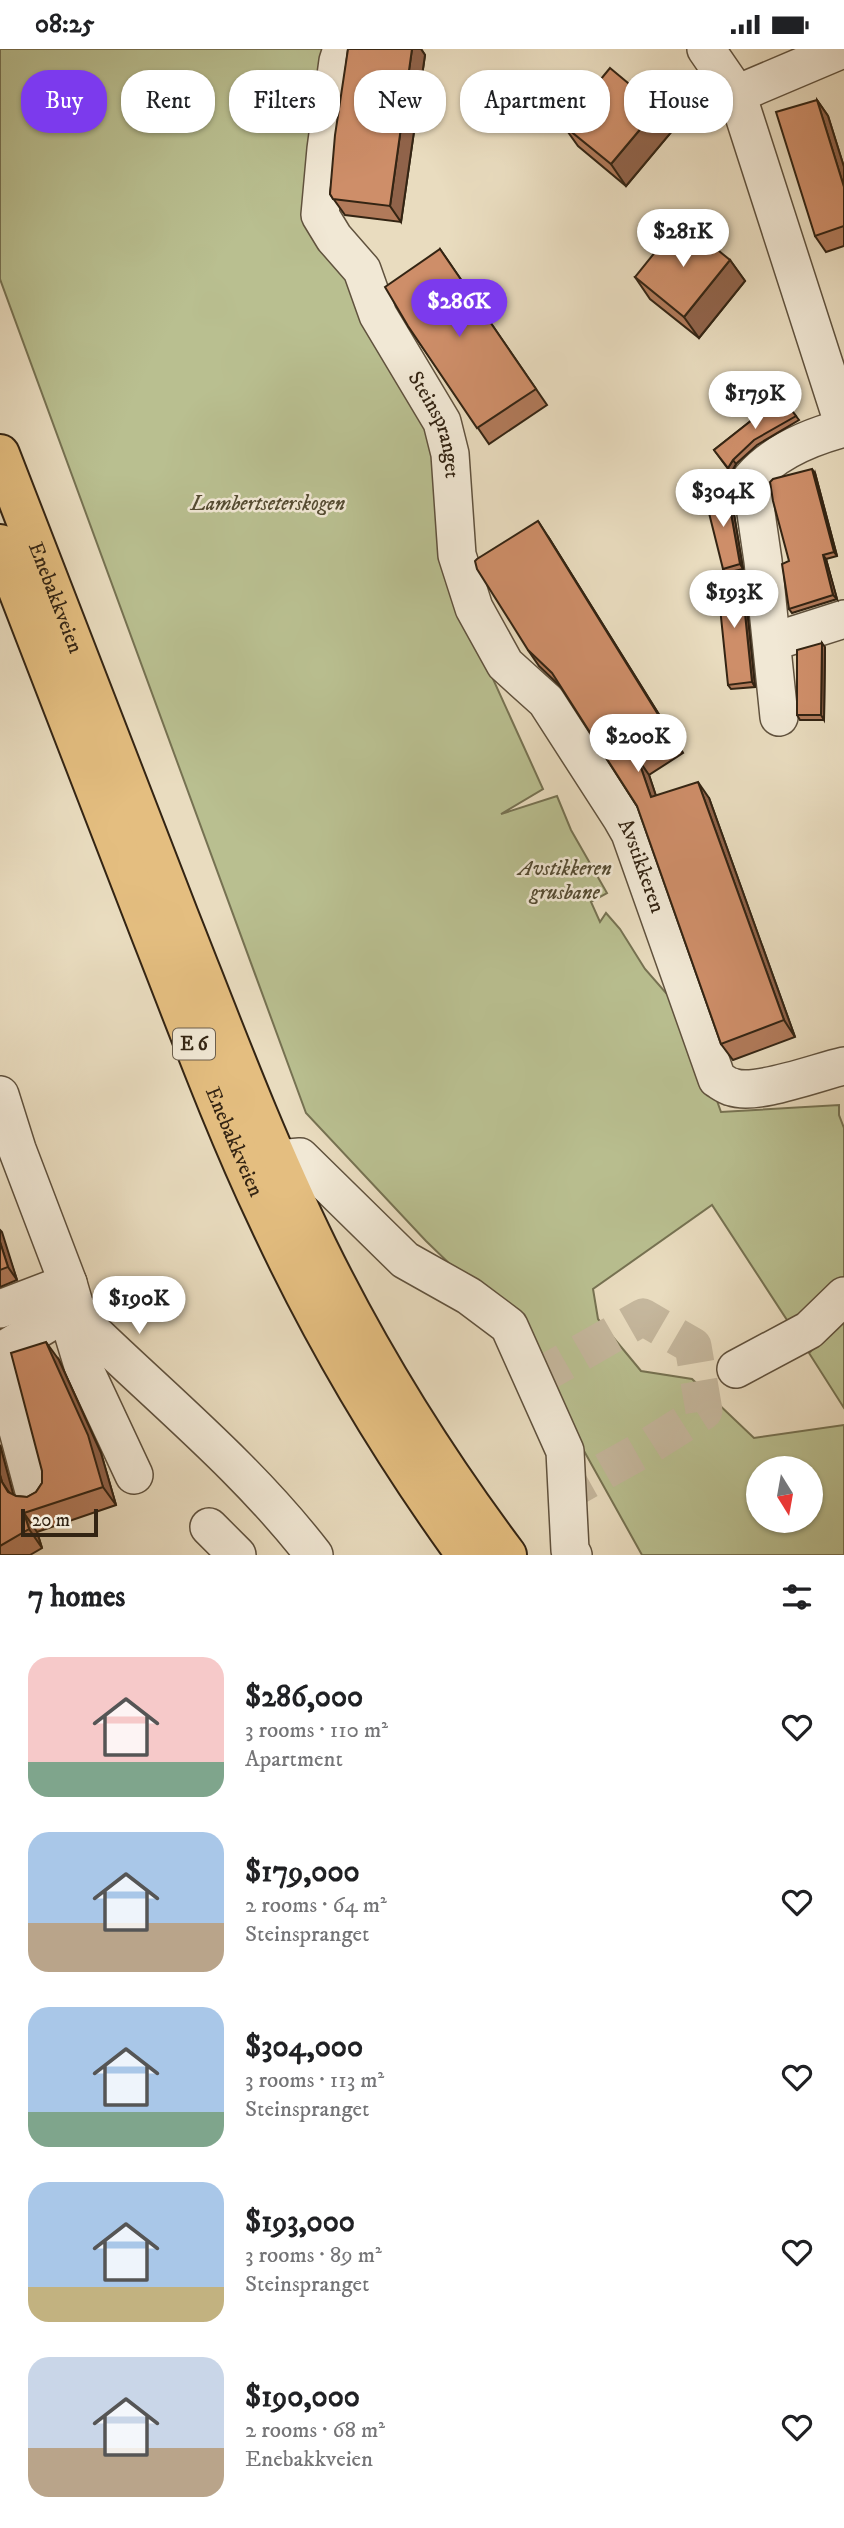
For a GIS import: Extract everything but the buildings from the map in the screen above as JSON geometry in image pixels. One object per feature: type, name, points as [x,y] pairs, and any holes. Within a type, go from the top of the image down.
[{"type":"highway","name":"Enebakkveien","points":[[0,454],[107,733],[277,1159],[349,1307],[421,1430],[467,1502],[507,1555]]},
{"type":"highway","name":"Enebakkveien","points":[[0,544],[210,1084],[261,1206],[352,1382],[440,1519],[467,1555]]},
{"type":"street","name":"Steinspranget","points":[[342,49],[326,149],[320,215],[334,239],[362,270],[378,315],[442,422],[450,454],[453,495]]},
{"type":"street","points":[[706,49],[737,94],[844,427],[776,456],[764,464],[751,479],[779,717]]},
{"type":"street","points":[[737,94],[843,49]]},
{"type":"street","name":"Avstikkeren","points":[[453,495],[457,555],[474,608],[505,664],[546,701],[630,833],[718,1079],[733,1088],[747,1089],[765,1087],[844,1066]]},
{"type":"street","points":[[772,642],[844,619]]},
{"type":"street","points":[[0,1096],[72,1295],[93,1332],[247,1479],[289,1523],[314,1555]]},
{"type":"street","points":[[277,1159],[300,1157],[405,1260],[469,1296],[509,1326],[565,1451],[570,1550],[573,1555]]},
{"type":"street","points":[[0,1309],[72,1295]]},
{"type":"street","points":[[0,1352],[72,1295]]},
{"type":"street","points":[[72,1295],[73,1333],[83,1366],[134,1475]]},
{"type":"street","points":[[737,1369],[808,1330],[844,1296]]},
{"type":"street","points":[[0,1363],[35,1495]]},
{"type":"street","points":[[209,1527],[237,1555]]},
{"type":"green space","name":"Lambertseterskogen","points":[[0,49],[339,49],[336,70],[229,70],[229,133],[326,133],[316,196],[445,469],[443,569],[543,789],[501,814],[557,796],[571,830],[607,893],[591,902],[600,922],[606,913],[620,929],[645,969],[687,1017],[721,1112],[839,1105],[839,1115],[844,1128],[844,1278],[823,1299],[789,1323],[712,1205],[593,1289],[598,1319],[641,1371],[692,1379],[754,1438],[844,1425],[844,1555],[642,1555],[515,1327],[426,1241],[306,1113],[0,279]]},
{"type":"green space","points":[[844,1320],[844,1408],[809,1353]]},
{"type":"tunnel","points":[[533,1380],[643,1317],[693,1346],[704,1411],[644,1449],[567,1492]]},
{"type":"park label","name":"Avstikkeren grusbane","points":[[565,881]]}]
